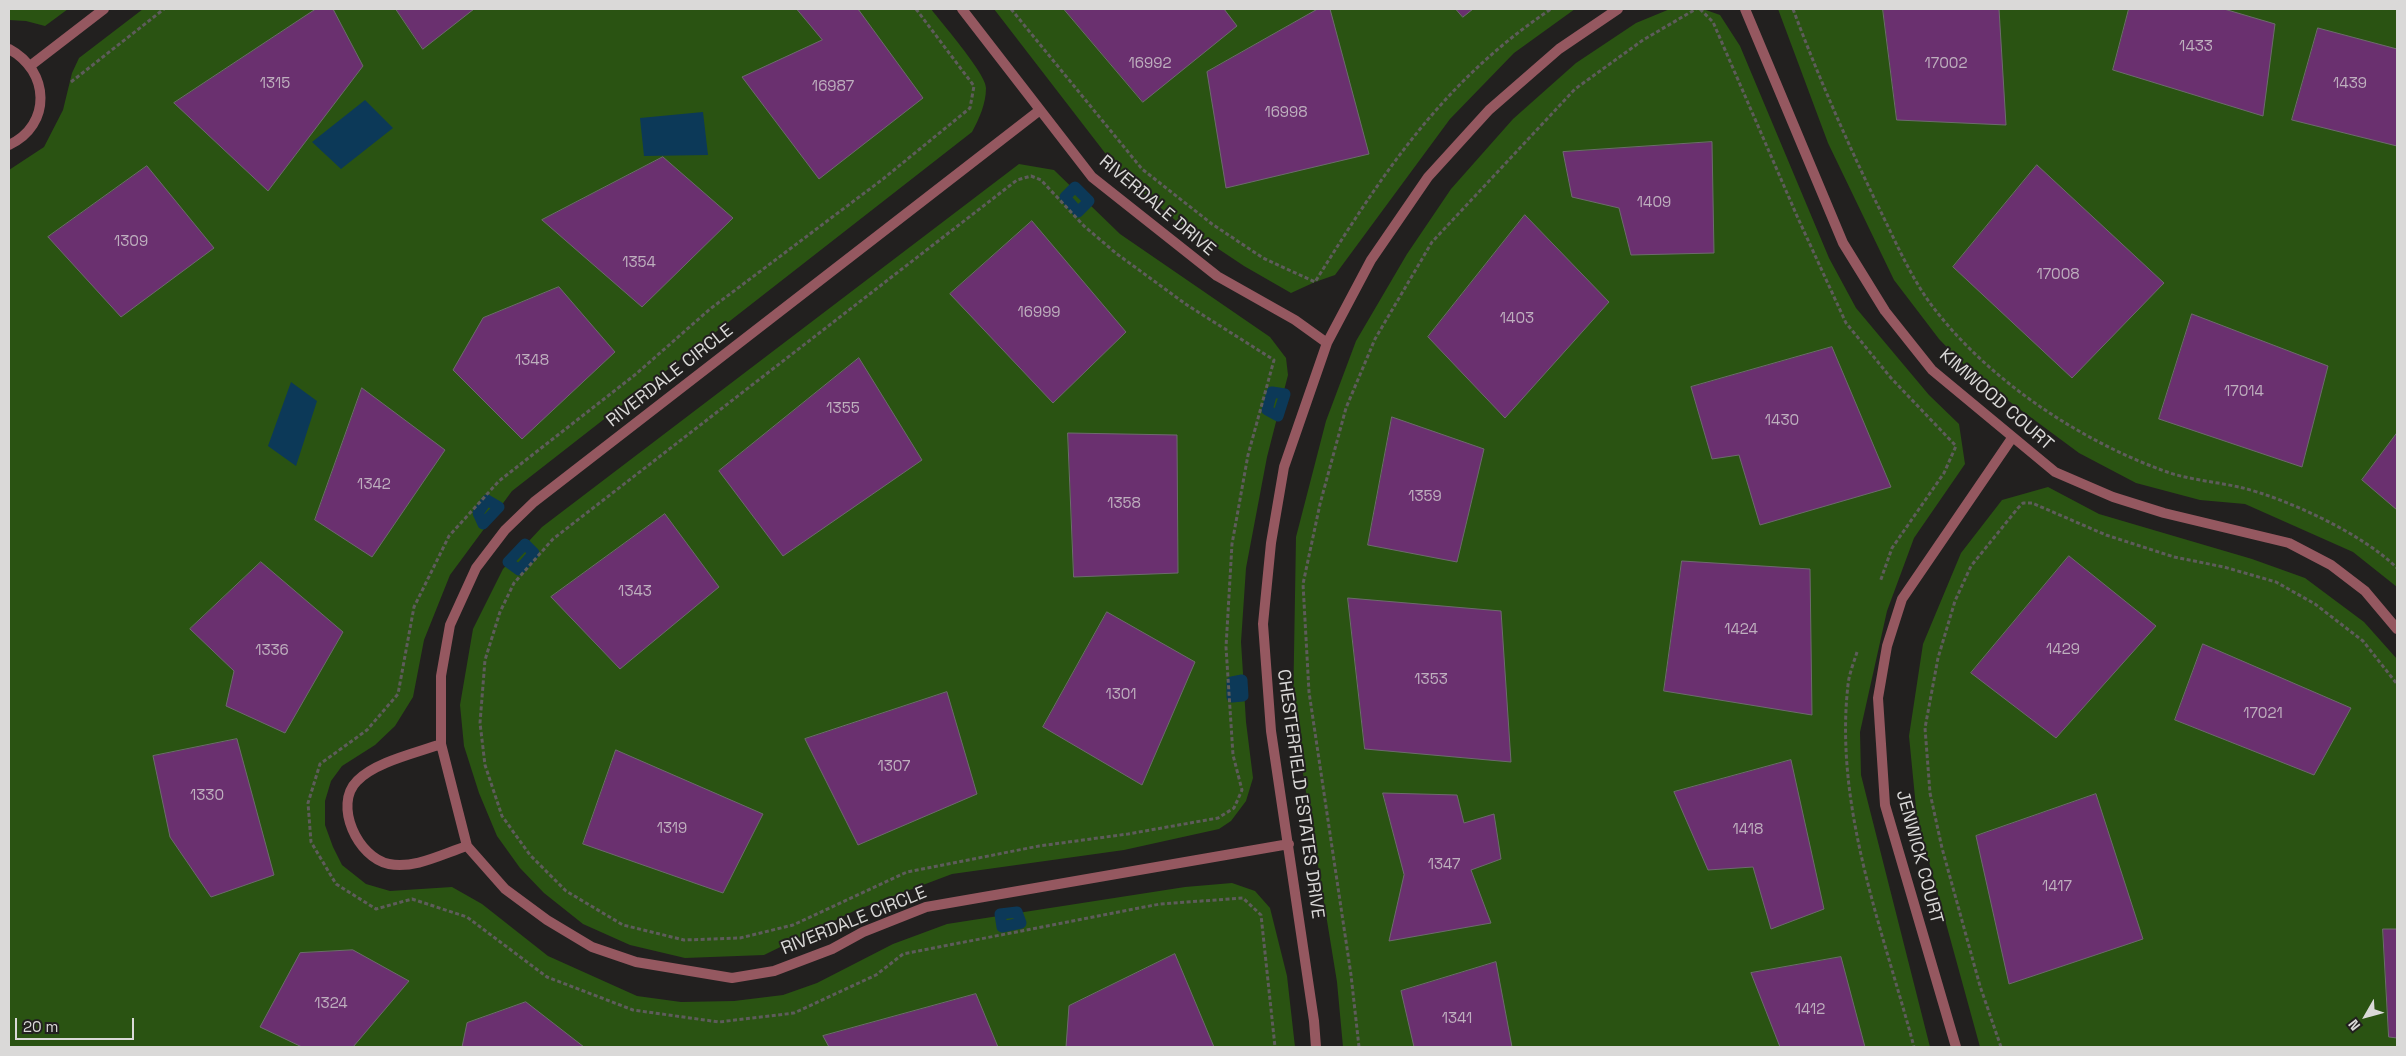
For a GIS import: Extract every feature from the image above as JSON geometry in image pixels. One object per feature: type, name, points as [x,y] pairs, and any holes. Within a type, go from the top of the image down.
[{"type":"street","points":[[30,66],[104,9]]},
{"type":"street","name":"RIVERDALE DRIVE","points":[[962,9],[1092,177],[1217,276],[1295,320],[1328,343]]},
{"type":"street","name":"CHESTERFIELD ESTATES DRIVE","points":[[1316,1047],[1289,844],[1271,731],[1263,624],[1271,543],[1284,467],[1328,343],[1371,260],[1428,177],[1489,110],[1559,49],[1618,9]]},
{"type":"street","name":"KIMWOOD COURT","points":[[1745,9],[1843,243],[1885,311],[1932,370],[2055,472],[2113,497],[2164,514],[2289,542],[2331,565],[2365,591],[2397,628]]},
{"type":"street","points":[[9,50],[19,55],[30,66],[38,81],[41,97],[38,114],[31,129],[18,141],[9,145]]},
{"type":"street","name":"RIVERDALE CIRCLE","points":[[1040,110],[534,502],[505,530],[476,568],[450,625],[441,676],[441,744],[467,846],[505,889],[547,920],[592,947],[636,962],[732,978],[774,971],[832,949],[863,932],[926,906],[1289,844]]},
{"type":"street","name":"JENWICK COURT","points":[[1956,1047],[1885,805],[1878,698],[1886,646],[1902,599],[2012,438]]},
{"type":"street","points":[[441,744],[369,771],[356,782],[348,797],[350,821],[370,856],[388,864],[410,865],[467,846]]},
{"type":"path","points":[[71,82],[164,9]]},
{"type":"path","points":[[916,9],[974,86],[970,108],[883,179],[710,309],[636,374],[499,481],[449,536],[414,607],[398,694],[366,730],[320,764],[308,804],[311,842],[336,884],[376,909],[412,900],[467,917],[547,977],[633,1010],[719,1022],[794,1013],[876,975],[903,954],[1160,904],[1243,898],[1261,915],[1275,1047]]},
{"type":"path","points":[[1011,9],[1142,169],[1212,224],[1263,258],[1315,282],[1368,196],[1413,134],[1471,73],[1525,26],[1551,9]]},
{"type":"path","points":[[1359,1047],[1350,965],[1309,692],[1303,584],[1320,504],[1346,408],[1375,339],[1432,242],[1575,89],[1643,40],[1698,9],[1713,22],[1797,216],[1846,323],[1891,378],[1956,446],[1944,473],[1892,548],[1879,583]]},
{"type":"path","points":[[1793,9],[1854,156],[1897,245],[1930,302],[1969,347],[2021,393],[2092,438],[2140,462],[2184,477],[2241,488],[2297,508],[2338,527],[2389,560],[2397,568]]},
{"type":"path","points":[[1031,176],[1041,180],[1084,226],[1117,254],[1187,305],[1274,360],[1248,455],[1232,544],[1226,647],[1233,755],[1242,790],[1237,804],[1218,818],[1128,834],[1039,846],[907,872],[793,925],[740,938],[684,940],[623,925],[566,891],[530,855],[513,832],[502,816],[484,765],[480,722],[485,660],[500,612],[514,583],[553,539],[1017,180],[1031,176]]},
{"type":"path","points":[[2001,1047],[1980,986],[1942,848],[1930,793],[1925,728],[1938,658],[1955,601],[1972,566],[2018,508],[2023,504],[2032,503],[2106,534],[2174,557],[2224,567],[2276,582],[2315,604],[2363,641],[2397,684]]},
{"type":"path","points":[[1859,646],[1848,683],[1845,755],[1859,839],[1887,959],[1914,1047]]},
{"type":"green space","points":[[9,9],[68,9],[45,26],[26,21],[9,20]]},
{"type":"green space","points":[[143,9],[931,9],[972,61],[984,81],[986,94],[980,117],[972,132],[512,491],[450,575],[424,640],[413,697],[395,726],[375,745],[342,766],[331,781],[325,801],[325,825],[342,865],[366,884],[390,891],[452,887],[482,904],[548,956],[637,996],[681,1002],[734,1001],[783,995],[817,983],[893,944],[947,924],[1185,887],[1232,883],[1255,891],[1270,908],[1287,976],[1295,1047],[9,1047],[9,170],[44,147],[63,110],[72,73],[79,58]]},
{"type":"green space","points":[[994,9],[1575,9],[1514,53],[1450,119],[1335,275],[1291,293],[1244,266],[1175,220],[1122,175]]},
{"type":"green space","points":[[1670,9],[1703,9],[1720,15],[1740,46],[1829,258],[1856,308],[1929,395],[1959,424],[1965,464],[1914,538],[1887,611],[1860,732],[1861,775],[1930,1047],[1343,1047],[1337,982],[1293,712],[1296,537],[1326,421],[1356,341],[1407,254],[1451,189],[1513,119],[1576,63],[1636,23]]},
{"type":"green space","points":[[1778,9],[2397,9],[2397,587],[2353,552],[2245,504],[2200,500],[2136,483],[2079,453],[1975,376],[1939,339],[1894,280],[1828,143]]},
{"type":"green space","points":[[1019,164],[1054,170],[1120,234],[1270,337],[1286,358],[1288,375],[1267,457],[1246,568],[1241,642],[1246,722],[1253,778],[1246,801],[1231,821],[1219,829],[1124,850],[952,874],[854,911],[764,955],[685,958],[630,945],[583,924],[544,893],[520,868],[497,836],[479,793],[464,746],[460,705],[473,629],[503,569],[542,527]]},
{"type":"green space","points":[[2048,487],[2099,514],[2252,559],[2305,578],[2364,622],[2397,659],[2397,1047],[1980,1047],[1917,818],[1909,736],[1923,644],[1961,553],[2002,500]]},
{"type":"water","points":[[365,100],[393,128],[341,169],[312,142]]},
{"type":"water","points":[[703,112],[708,155],[644,156],[640,118]]},
{"type":"water","points":[[291,382],[317,401],[296,466],[268,446]]},
{"type":"building","points":[[316,9],[333,9],[363,66],[268,191],[174,103]]},
{"type":"building","points":[[396,9],[474,9],[423,49]]},
{"type":"building","points":[[797,9],[858,9],[923,98],[819,179],[742,77],[822,40]]},
{"type":"building","points":[[1064,9],[1224,9],[1237,26],[1143,102]]},
{"type":"building","points":[[1318,9],[1330,9],[1369,154],[1226,188],[1207,72]]},
{"type":"building","points":[[1456,9],[1473,9],[1463,17]]},
{"type":"building","points":[[1883,9],[1999,9],[2006,125],[1897,120]]},
{"type":"building","points":[[2129,9],[2224,9],[2275,24],[2263,116],[2113,70]]},
{"type":"building","points":[[2318,28],[2397,49],[2397,146],[2292,120]]},
{"type":"building","points":[[1712,142],[1714,253],[1631,255],[1619,208],[1572,197],[1563,152]]},
{"type":"building","points":[[663,157],[733,218],[642,307],[542,220]]},
{"type":"building","points":[[2037,165],[2164,283],[2072,378],[1953,267]]},
{"type":"building","points":[[147,166],[214,248],[121,317],[48,237]]},
{"type":"building","points":[[1525,215],[1609,302],[1505,418],[1428,337]]},
{"type":"building","points":[[1032,221],[1126,332],[1053,403],[950,294]]},
{"type":"building","points":[[559,287],[615,352],[522,439],[453,370],[483,318]]},
{"type":"building","points":[[2192,314],[2328,366],[2302,467],[2159,419]]},
{"type":"building","points":[[1832,347],[1891,487],[1760,525],[1739,455],[1712,459],[1691,387]]},
{"type":"building","points":[[859,358],[922,460],[783,556],[719,471]]},
{"type":"building","points":[[362,388],[445,450],[372,557],[315,520]]},
{"type":"building","points":[[1392,417],[1484,449],[1457,562],[1368,545]]},
{"type":"building","points":[[1068,433],[1177,435],[1178,573],[1074,577]]},
{"type":"building","points":[[2397,433],[2397,510],[2362,480]]},
{"type":"building","points":[[665,514],[719,587],[620,669],[551,597]]},
{"type":"building","points":[[2069,556],[2156,626],[2056,738],[1971,673]]},
{"type":"building","points":[[1682,561],[1810,569],[1812,715],[1664,691]]},
{"type":"building","points":[[261,562],[343,632],[285,733],[226,706],[234,671],[190,629]]},
{"type":"building","points":[[1348,598],[1501,611],[1511,762],[1365,749]]},
{"type":"building","points":[[1107,612],[1195,662],[1142,785],[1043,727]]},
{"type":"building","points":[[2203,644],[2351,708],[2314,775],[2175,720]]},
{"type":"building","points":[[947,692],[977,794],[858,845],[805,739]]},
{"type":"building","points":[[237,739],[274,875],[211,897],[170,837],[153,756]]},
{"type":"building","points":[[616,750],[763,814],[723,893],[583,844]]},
{"type":"building","points":[[1791,760],[1824,909],[1771,929],[1753,867],[1708,870],[1674,792]]},
{"type":"building","points":[[1383,793],[1457,795],[1464,823],[1494,814],[1501,859],[1471,870],[1491,923],[1389,941],[1404,875]]},
{"type":"building","points":[[2096,794],[2143,939],[2009,984],[1976,836]]},
{"type":"building","points":[[2383,929],[2397,929],[2397,1038],[2389,1037]]},
{"type":"building","points":[[353,950],[409,981],[353,1047],[302,1047],[260,1027],[300,953]]},
{"type":"building","points":[[1175,954],[1214,1047],[1066,1047],[1069,1006]]},
{"type":"building","points":[[1841,957],[1865,1047],[1780,1047],[1751,973]]},
{"type":"building","points":[[1496,962],[1512,1047],[1414,1047],[1401,991]]},
{"type":"building","points":[[976,994],[998,1047],[829,1047],[823,1036]]},
{"type":"building","points":[[526,1002],[584,1047],[462,1047],[467,1023]]},
{"type":"waterway","points":[[1075,187],[1089,201],[1078,212],[1065,197],[1075,187]]},
{"type":"waterway","points":[[1272,392],[1285,394],[1278,416],[1267,410],[1272,392]]},
{"type":"waterway","points":[[487,500],[499,507],[483,524],[478,513],[487,500]]},
{"type":"waterway","points":[[525,544],[534,553],[519,570],[508,562],[525,544]]},
{"type":"waterway","points":[[1242,680],[1243,696],[1232,697],[1232,682],[1242,680]]},
{"type":"waterway","points":[[1017,912],[1021,923],[1002,927],[1000,914],[1017,912]]}]
